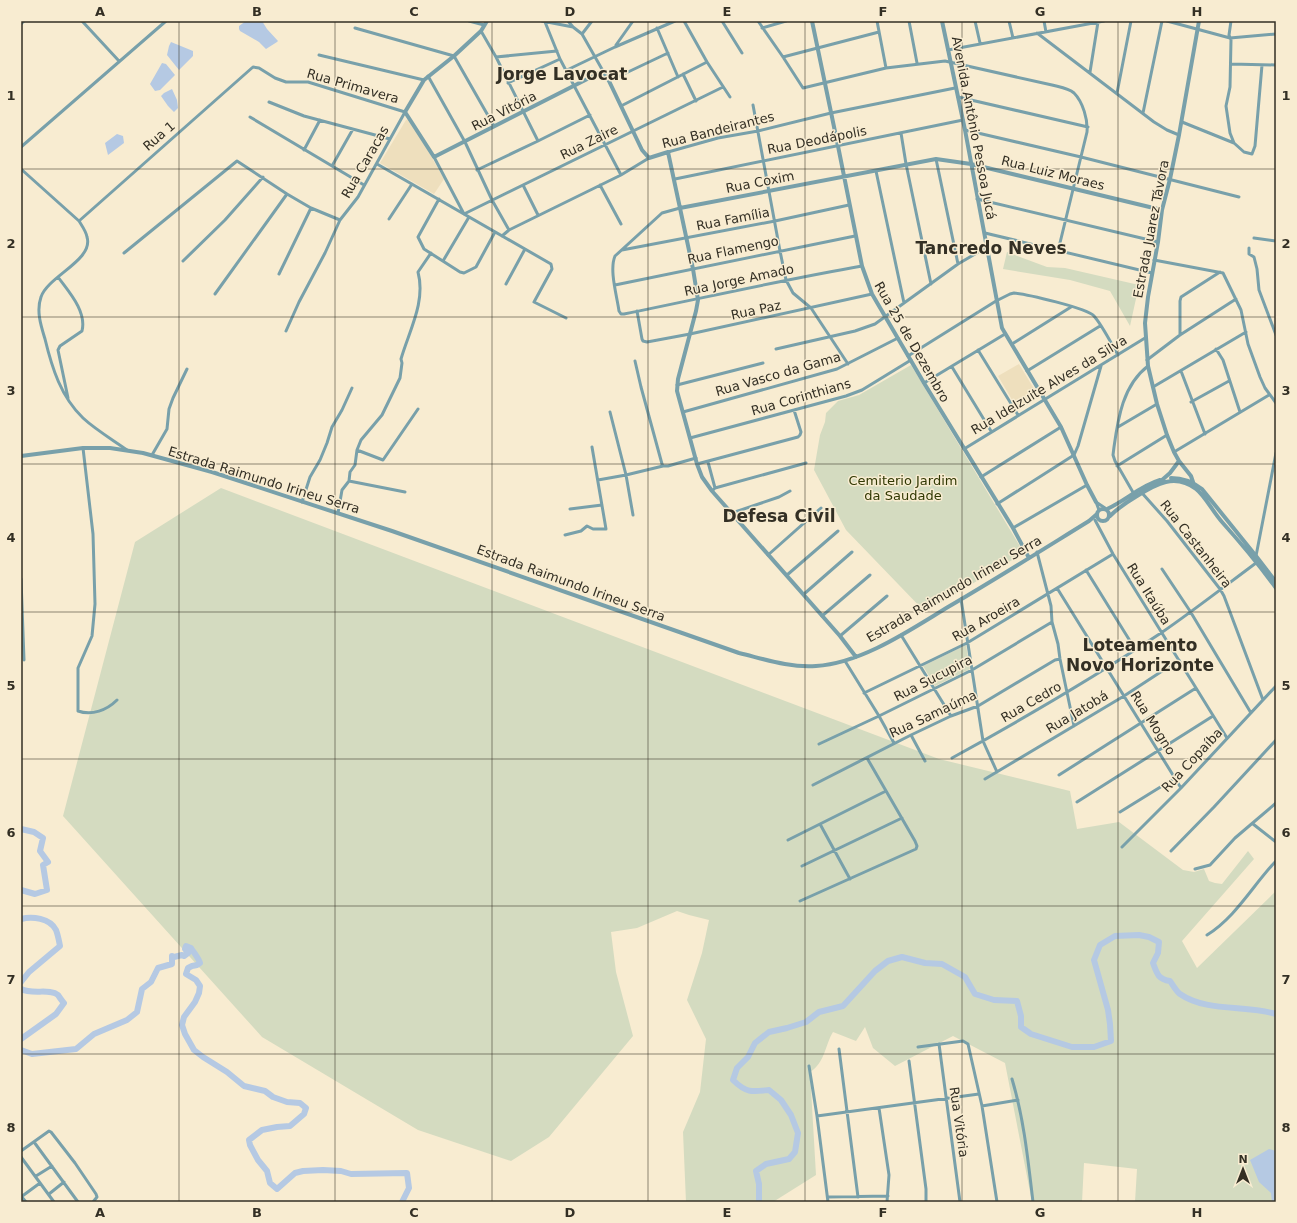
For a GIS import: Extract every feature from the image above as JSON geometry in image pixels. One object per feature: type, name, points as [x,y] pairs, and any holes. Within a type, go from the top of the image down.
[{"type":"street","points":[[21,24],[24,21]]},
{"type":"street","points":[[82,21],[119,61]]},
{"type":"street","points":[[21,148],[166,21]]},
{"type":"street","points":[[468,21],[484,25]]},
{"type":"street","name":"Rua Caracas","points":[[286,332],[299,302],[325,253],[340,220],[358,197],[424,80],[454,56],[481,31],[487,21]]},
{"type":"street","points":[[621,175],[560,59],[544,21],[555,22],[573,28],[582,34],[609,81],[642,150],[649,158]]},
{"type":"street","points":[[568,21],[573,28]]},
{"type":"street","points":[[582,34],[592,21]]},
{"type":"street","points":[[615,47],[633,21]]},
{"type":"street","points":[[567,70],[675,21]]},
{"type":"street","points":[[684,21],[707,62],[730,97]]},
{"type":"street","points":[[722,21],[742,53]]},
{"type":"street","points":[[758,21],[803,88],[886,68],[950,61],[1067,89],[1074,93],[1079,100],[1087,119],[1088,126],[1058,251]]},
{"type":"street","points":[[762,28],[786,21]]},
{"type":"street","name":"Rua 25 de Dezembro","points":[[812,21],[855,236],[862,266],[872,294],[924,383],[1013,528],[1029,558]]},
{"type":"street","points":[[877,21],[886,68]]},
{"type":"street","points":[[909,21],[917,64]]},
{"type":"street","name":"Avenida Antônio Pessoa Jucá","points":[[942,21],[965,130],[1002,328],[1061,427],[1096,502],[1098,512]]},
{"type":"street","points":[[975,21],[980,43]]},
{"type":"street","points":[[1009,21],[1013,38]]},
{"type":"street","points":[[1044,21],[1046,32]]},
{"type":"street","points":[[948,50],[1104,21]]},
{"type":"street","points":[[1117,93],[1131,21]]},
{"type":"street","points":[[1143,114],[1162,21]]},
{"type":"street","points":[[1167,21],[1230,38],[1276,34]]},
{"type":"street","name":"Estrada Juarez Távora","points":[[1193,482],[1174,452],[1167,435],[1148,366],[1145,338],[1146,308],[1158,242],[1162,210],[1182,122],[1199,21]]},
{"type":"street","points":[[1231,21],[1229,35],[1231,64],[1230,87],[1226,106],[1230,133],[1234,144]]},
{"type":"street","points":[[1090,72],[1098,22]]},
{"type":"street","points":[[355,28],[454,56],[494,126]]},
{"type":"street","points":[[657,28],[678,77]]},
{"type":"street","points":[[481,31],[496,57],[538,141]]},
{"type":"street","points":[[783,57],[879,32]]},
{"type":"street","points":[[1037,33],[1159,126],[1179,135]]},
{"type":"street","points":[[496,57],[557,51]]},
{"type":"street","points":[[609,81],[668,53]]},
{"type":"street","points":[[319,55],[424,80]]},
{"type":"street","points":[[508,83],[560,59]]},
{"type":"street","points":[[621,106],[707,62]]},
{"type":"street","points":[[1231,64],[1276,65]]},
{"type":"street","points":[[1182,122],[1234,144],[1244,152],[1252,154],[1255,150],[1262,65]]},
{"type":"street","name":"Rua Primavera","points":[[253,67],[259,68],[274,78],[286,82],[308,82],[405,112],[434,157],[464,214]]},
{"type":"street","name":"Rua 1","points":[[78,221],[253,67]]},
{"type":"street","name":"Rua Vitória","points":[[434,157],[603,71]]},
{"type":"street","points":[[683,74],[696,101]]},
{"type":"street","points":[[428,76],[465,142],[477,170],[509,230]]},
{"type":"street","name":"Rua Zaire","points":[[464,214],[723,87]]},
{"type":"street","name":"Rua Bandeirantes","points":[[502,236],[509,230],[621,175],[649,158],[718,138],[955,88]]},
{"type":"street","points":[[958,97],[1088,126]]},
{"type":"street","points":[[269,102],[294,113],[390,139]]},
{"type":"street","points":[[753,105],[786,280],[793,293],[811,308],[848,364]]},
{"type":"street","points":[[477,170],[590,115]]},
{"type":"street","points":[[250,117],[364,185]]},
{"type":"street","points":[[304,150],[320,120]]},
{"type":"street","name":"Rua Deodápolis","points":[[675,179],[963,120]]},
{"type":"street","points":[[332,166],[353,129]]},
{"type":"street","points":[[965,130],[1081,157],[1239,197]]},
{"type":"street","points":[[901,133],[931,284]]},
{"type":"street","points":[[668,152],[687,238],[698,300],[677,385],[683,412],[702,478],[768,555],[804,594],[856,657]]},
{"type":"street","points":[[936,159],[958,264]]},
{"type":"street","name":"Rua Luiz Moraes","points":[[844,176],[936,159],[971,164],[1162,210]]},
{"type":"street","points":[[124,252],[237,161],[311,208],[340,220]]},
{"type":"street","points":[[377,164],[551,264],[552,269],[534,302],[566,318]]},
{"type":"street","points":[[21,169],[78,221],[88,238],[88,245],[82,257],[47,287],[41,297],[39,319],[53,369],[68,400],[84,419],[128,450]]},
{"type":"street","points":[[876,171],[904,302]]},
{"type":"street","name":"Rua Coxim","points":[[680,208],[844,176]]},
{"type":"street","points":[[183,260],[225,220],[263,177]]},
{"type":"street","points":[[389,219],[412,184]]},
{"type":"street","points":[[523,185],[538,215]]},
{"type":"street","points":[[600,185],[621,224]]},
{"type":"street","points":[[215,294],[287,194]]},
{"type":"street","points":[[439,199],[418,237],[424,249],[462,273],[468,272],[477,265],[495,232]]},
{"type":"street","points":[[977,199],[1158,242]]},
{"type":"street","name":"Rua Família","points":[[620,251],[850,206]]},
{"type":"street","points":[[279,274],[311,208]]},
{"type":"street","points":[[615,285],[615,256],[662,213],[680,208]]},
{"type":"street","points":[[443,261],[469,217]]},
{"type":"street","points":[[985,233],[1152,274]]},
{"type":"street","name":"Rua Flamengo","points":[[615,285],[855,236]]},
{"type":"street","points":[[1254,238],[1276,241]]},
{"type":"street","points":[[776,349],[867,328],[886,317],[904,302],[958,264],[987,247]]},
{"type":"street","points":[[1249,248],[1249,254],[1254,256],[1259,290],[1276,335]]},
{"type":"street","points":[[506,284],[525,249]]},
{"type":"street","points":[[338,513],[342,490],[349,482],[350,472],[355,465],[357,450],[361,440],[382,415],[400,378],[402,363],[401,358],[416,312],[421,282],[418,272],[431,253]]},
{"type":"street","points":[[1154,260],[1222,272]]},
{"type":"street","name":"Rua Jorge Amado","points":[[615,285],[621,314],[698,300],[786,280],[862,266]]},
{"type":"street","points":[[1222,272],[1241,310],[1248,344],[1260,377],[1269,395],[1276,403]]},
{"type":"street","points":[[1180,335],[1181,297],[1222,272]]},
{"type":"street","points":[[58,277],[80,310],[84,326],[82,331],[60,346],[58,350],[68,400]]},
{"type":"street","name":"Rua Corinthians","points":[[690,438],[835,400],[855,393],[996,301],[1014,293],[1072,307],[1093,315],[1118,355]]},
{"type":"street","name":"Rua Paz","points":[[637,311],[643,341],[690,334],[872,294]]},
{"type":"street","points":[[1147,360],[1180,335],[1236,299]]},
{"type":"street","points":[[1012,344],[1072,307]]},
{"type":"street","points":[[1028,371],[1100,326]]},
{"type":"street","points":[[1153,387],[1181,372],[1216,349],[1246,332]]},
{"type":"street","points":[[924,383],[1005,334]]},
{"type":"street","name":"Rua Vasco da Gama","points":[[683,412],[837,369],[898,338]]},
{"type":"street","name":"Rua Idelzuite Alves da Silva","points":[[964,449],[991,431],[1101,366],[1145,338]]},
{"type":"street","points":[[1216,349],[1223,360],[1240,412]]},
{"type":"street","points":[[978,350],[1018,415]]},
{"type":"street","points":[[635,361],[663,466]]},
{"type":"street","points":[[677,385],[763,363]]},
{"type":"street","points":[[997,504],[1074,455],[1078,446],[1101,366]]},
{"type":"street","points":[[1134,494],[1117,466],[1113,455],[1125,395],[1133,380],[1148,366]]},
{"type":"street","points":[[952,367],[991,431]]},
{"type":"street","points":[[152,456],[167,429],[169,409],[187,369]]},
{"type":"street","points":[[1181,372],[1205,434]]},
{"type":"street","points":[[1192,402],[1229,381]]},
{"type":"street","points":[[302,502],[310,477],[320,460],[332,426],[342,410],[352,388]]},
{"type":"street","points":[[1174,452],[1269,395]]},
{"type":"street","points":[[1118,427],[1158,404]]},
{"type":"street","points":[[357,450],[383,460],[418,409]]},
{"type":"street","points":[[697,464],[798,437],[801,432],[794,410]]},
{"type":"street","points":[[610,412],[626,475],[633,515]]},
{"type":"street","points":[[981,477],[1061,427]]},
{"type":"street","points":[[1117,466],[1167,435]]},
{"type":"street","points":[[565,535],[581,531],[587,526],[593,529],[606,529],[592,447]]},
{"type":"street","points":[[83,448],[93,534],[95,604],[92,636],[78,668],[78,710],[79,712],[86,713],[100,711],[112,705],[117,700]]},
{"type":"street","name":"Estrada Raimundo Irineu Serra","points":[[21,456],[83,448],[128,450],[212,472],[471,558],[739,653],[784,664],[801,666],[817,666],[856,657],[901,635],[1089,521],[1098,512]]},
{"type":"street","points":[[1256,556],[1276,453]]},
{"type":"street","points":[[598,480],[668,466],[696,458]]},
{"type":"street","points":[[1162,480],[1179,461]]},
{"type":"street","points":[[708,462],[713,490]]},
{"type":"street","points":[[713,490],[806,463]]},
{"type":"street","points":[[1276,582],[1202,489],[1193,482],[1181,479],[1162,480],[1149,484],[1118,504],[1098,512],[1097,520],[1107,520],[1119,507],[1162,482],[1171,481],[1192,486],[1200,492],[1219,518],[1276,588]]},
{"type":"street","points":[[349,482],[405,492]]},
{"type":"street","points":[[1013,528],[1087,484]]},
{"type":"street","points":[[732,513],[779,497],[790,491]]},
{"type":"street","name":"Rua Castanheira","points":[[1142,493],[1167,521],[1220,589],[1224,596],[1263,700]]},
{"type":"street","name":"Avenida Antônio Pessoa Jucá","points":[[1096,502],[1106,509]]},
{"type":"street","points":[[570,509],[602,505]]},
{"type":"street","points":[[768,555],[821,508]]},
{"type":"street","points":[[1106,509],[1110,516]]},
{"type":"street","points":[[1219,518],[1222,514]]},
{"type":"street","name":"Estrada Raimundo Irineu Serra","points":[[1089,521],[1097,520]]},
{"type":"street","name":"Rua Itaúba","points":[[1097,520],[1113,554],[1227,738]]},
{"type":"street","points":[[787,575],[838,531]]},
{"type":"street","points":[[804,594],[852,552]]},
{"type":"street","points":[[1037,552],[1051,606],[1052,622],[1058,644],[1074,726]]},
{"type":"street","name":"Rua Aroeira","points":[[864,693],[967,643],[1113,554]]},
{"type":"street","name":"Rua Cedro","points":[[952,758],[1067,692],[1135,650],[1162,632],[1256,562]]},
{"type":"street","points":[[1162,568],[1190,611],[1251,713]]},
{"type":"street","points":[[1086,570],[1135,650]]},
{"type":"street","points":[[822,616],[870,575]]},
{"type":"street","points":[[21,579],[24,660]]},
{"type":"street","name":"Rua Mogno","points":[[1057,588],[1181,788]]},
{"type":"street","points":[[840,636],[887,596]]},
{"type":"street","points":[[961,599],[983,741],[997,772]]},
{"type":"street","name":"Rua Sucupira","points":[[818,744],[972,670],[1052,622]]},
{"type":"street","points":[[901,635],[951,716]]},
{"type":"street","name":"Rua Samaúma","points":[[813,785],[910,735],[951,716],[978,706],[1055,660],[1060,659]]},
{"type":"street","points":[[845,660],[894,744]]},
{"type":"street","name":"Rua Jatobá","points":[[985,779],[1124,696],[1179,660]]},
{"type":"street","name":"Rua Copaíba","points":[[1122,847],[1181,788],[1276,686]]},
{"type":"street","points":[[1059,775],[1196,688]]},
{"type":"street","points":[[1077,802],[1213,716]]},
{"type":"street","points":[[910,735],[925,761]]},
{"type":"street","points":[[1171,851],[1214,808],[1276,740]]},
{"type":"street","points":[[800,901],[916,849],[915,841],[867,758]]},
{"type":"street","points":[[1120,812],[1175,778]]},
{"type":"street","points":[[788,840],[886,791]]},
{"type":"street","points":[[1195,869],[1210,865],[1235,838],[1276,803]]},
{"type":"street","points":[[802,866],[902,818]]},
{"type":"street","points":[[820,824],[850,879]]},
{"type":"street","points":[[1252,824],[1276,842]]},
{"type":"street","points":[[1207,935],[1214,931],[1227,919],[1276,860]]},
{"type":"street","points":[[918,1046],[963,1041],[970,1047],[982,1106],[997,1202]]},
{"type":"street","name":"Rua Vitória","points":[[939,1044],[960,1202]]},
{"type":"street","points":[[839,1049],[858,1197]]},
{"type":"street","points":[[909,1061],[926,1189],[926,1202]]},
{"type":"street","points":[[809,1066],[828,1202]]},
{"type":"street","points":[[1012,1079],[1018,1100],[1026,1142],[1033,1202]]},
{"type":"street","points":[[817,1116],[979,1094]]},
{"type":"street","points":[[982,1106],[1018,1100]]},
{"type":"street","points":[[879,1108],[889,1175],[887,1202]]},
{"type":"street","points":[[21,1151],[49,1131],[51,1132],[75,1163],[98,1197],[93,1202]]},
{"type":"street","points":[[34,1142],[78,1202]]},
{"type":"street","points":[[21,1157],[54,1202]]},
{"type":"street","points":[[36,1176],[52,1166]]},
{"type":"street","points":[[49,1194],[64,1182]]},
{"type":"street","points":[[26,1202],[21,1197],[40,1183]]},
{"type":"street","points":[[828,1197],[888,1196]]},
{"type":"shaded area","points":[[410,119],[444,179],[434,194],[380,163],[406,120]]},
{"type":"shaded area","points":[[1019,364],[1039,397],[1018,410],[998,376]]},
{"type":"green space","points":[[1007,252],[1047,267],[1065,268],[1139,285],[1130,326],[1110,291],[1070,280],[1003,269]]},
{"type":"green space","name":"Cemiterio Jardim da Saudade","points":[[911,365],[1024,553],[925,612],[846,530],[814,470],[820,435],[825,422],[826,413],[838,401],[859,395]]},
{"type":"green space","points":[[221,488],[939,759],[1070,791],[1077,829],[1119,822],[1183,870],[1194,872],[1204,869],[1209,881],[1222,884],[1248,851],[1254,859],[1182,941],[1197,968],[1276,891],[1276,1202],[1135,1202],[1137,1169],[1084,1163],[1082,1202],[1032,1202],[1005,1063],[953,1036],[895,1066],[873,1048],[865,1027],[856,1041],[833,1032],[822,1059],[810,1072],[816,1175],[773,1202],[686,1202],[683,1132],[700,1092],[706,1039],[687,1000],[702,953],[709,920],[677,911],[637,928],[611,932],[616,972],[633,1036],[549,1137],[511,1161],[418,1130],[262,1037],[63,816],[135,542]]},
{"type":"green space","points":[[966,645],[970,669],[935,686],[923,666]]},
{"type":"water","points":[[246,21],[262,21],[278,41],[266,49],[259,42],[240,31],[239,26]]},
{"type":"water","points":[[171,42],[193,51],[193,56],[179,70],[167,55]]},
{"type":"water","points":[[162,63],[166,64],[175,75],[160,90],[155,91],[150,84]]},
{"type":"water","points":[[172,89],[177,100],[178,108],[174,112],[161,96]]},
{"type":"water","points":[[117,134],[123,136],[124,143],[108,155],[105,143]]},
{"type":"water","points":[[1269,1149],[1276,1151],[1276,1202],[1272,1202],[1271,1193],[1259,1182],[1250,1160]]},
{"type":"waterway","points":[[21,829],[34,832],[43,838],[40,851],[48,862],[43,865],[47,890],[35,894],[21,890]]},
{"type":"waterway","points":[[21,919],[35,918],[45,920],[50,923],[56,930],[60,946],[29,972],[21,982]]},
{"type":"waterway","points":[[759,1202],[759,1184],[756,1171],[766,1164],[789,1159],[795,1152],[798,1133],[791,1115],[781,1100],[769,1090],[750,1091],[733,1080],[737,1068],[748,1057],[755,1043],[769,1032],[806,1022],[819,1012],[843,1006],[875,971],[888,961],[902,957],[925,963],[942,964],[965,977],[975,994],[994,1000],[1017,1001],[1021,1016],[1021,1027],[1031,1034],[1072,1047],[1094,1047],[1111,1041],[1108,1010],[1094,960],[1100,945],[1115,936],[1139,935],[1149,937],[1159,942],[1158,953],[1153,963],[1157,973],[1163,979],[1170,981],[1180,994],[1190,1000],[1214,1006],[1264,1011],[1276,1014]]},
{"type":"waterway","points":[[21,1050],[32,1054],[76,1049],[94,1034],[127,1020],[137,1012],[142,989],[151,982],[158,968],[172,964],[172,956],[184,956],[188,953],[185,949],[186,946],[191,948],[200,963],[188,968],[186,974],[196,980],[200,986],[195,1002],[184,1017],[182,1025],[194,1050],[227,1072],[244,1086],[265,1091],[273,1097],[287,1102],[300,1103],[306,1108],[304,1114],[290,1126],[262,1130],[249,1140],[258,1160],[267,1171],[270,1183],[277,1189],[295,1173],[303,1171],[341,1171],[351,1174],[407,1173],[409,1188],[402,1202]]},
{"type":"waterway","points":[[21,989],[25,991],[55,993],[64,1003],[56,1014],[21,1039]]},
{"type":"district","name":"Jorge Lavocat","points":[[562,74]]},
{"type":"district","name":"Tancredo Neves","points":[[991,248]]},
{"type":"district","name":"Defesa Civil","points":[[779,516]]},
{"type":"district","name":"Loteamento Novo Horizonte","points":[[1140,655]]}]
